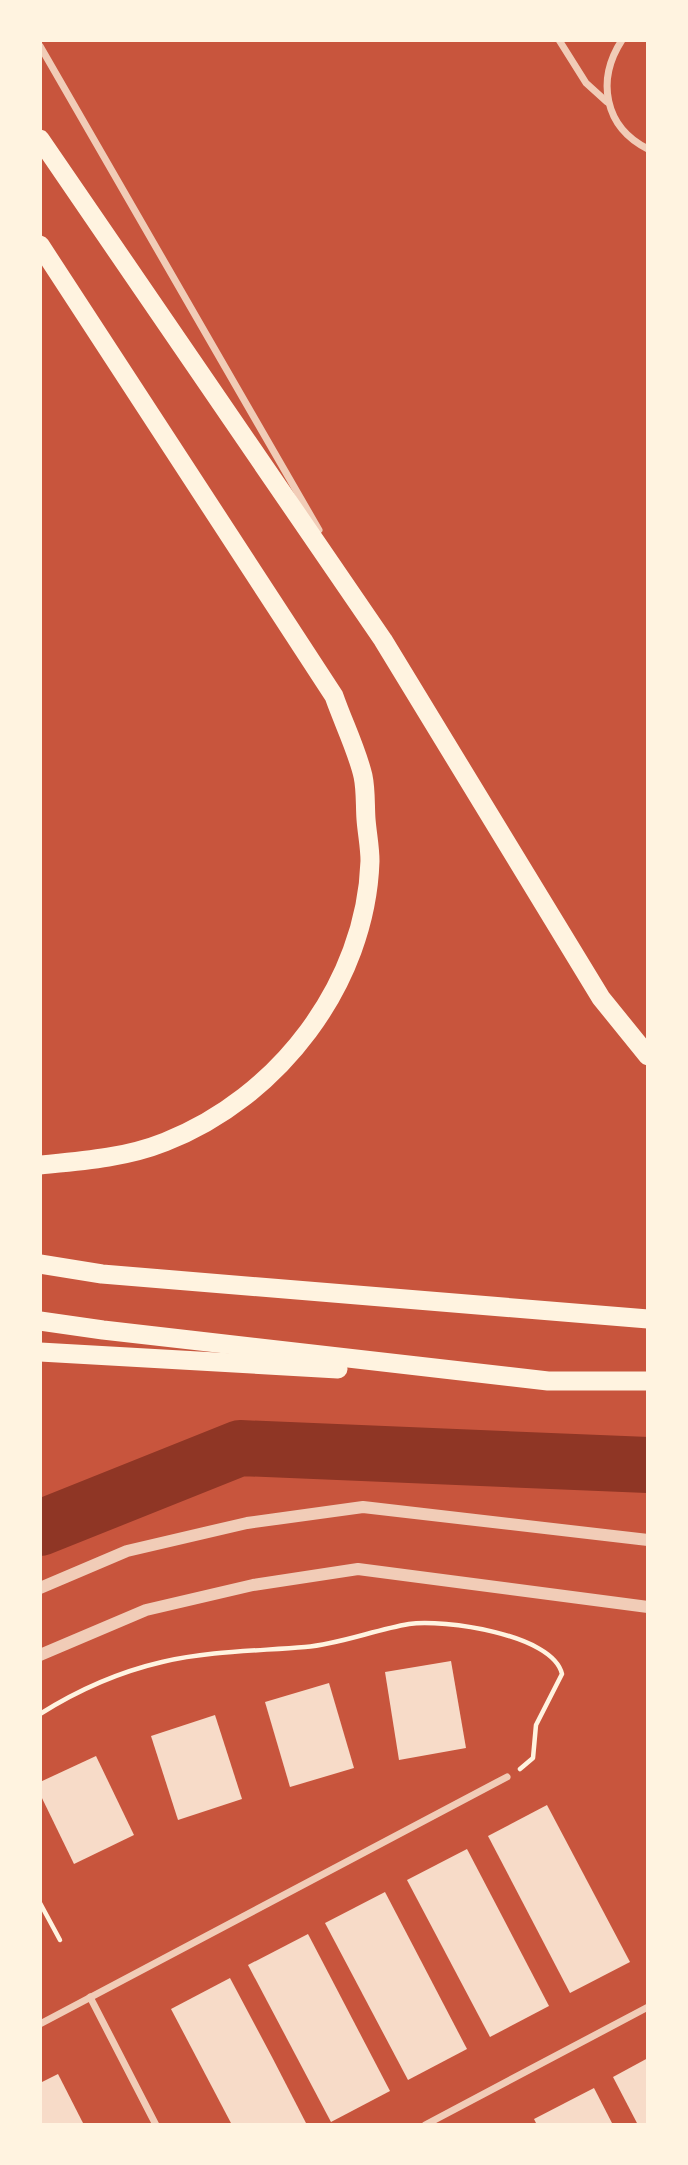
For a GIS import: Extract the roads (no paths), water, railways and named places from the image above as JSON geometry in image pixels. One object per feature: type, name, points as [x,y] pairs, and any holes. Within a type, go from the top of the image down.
[{"type":"highway","points":[[40,139],[383,640],[601,998],[648,1056]]},
{"type":"highway","points":[[40,245],[334,696],[363,777],[370,861],[360,923],[349,958],[326,1005],[290,1055],[252,1092],[207,1122],[165,1142],[116,1157],[40,1165]]},
{"type":"highway","points":[[40,1264],[102,1273],[648,1319]]},
{"type":"highway","points":[[40,1321],[103,1331],[548,1381]]},
{"type":"highway","points":[[40,1352],[548,1381],[648,1381]]},
{"type":"street","points":[[559,40],[586,83],[608,102]]},
{"type":"street","points":[[621,40],[611,60],[606,81],[608,102],[618,125],[635,143],[648,149]]},
{"type":"street","points":[[40,46],[383,640]]},
{"type":"street","points":[[40,1588],[127,1551],[247,1523],[363,1507],[648,1540]]},
{"type":"street","points":[[40,1655],[146,1610],[253,1585],[358,1569],[648,1607]]},
{"type":"street","points":[[40,2024],[507,1777]]},
{"type":"street","points":[[90,1997],[156,2125]]},
{"type":"street","points":[[425,2125],[648,2007]]},
{"type":"waterway","points":[[40,1528],[240,1448],[648,1465]]}]
